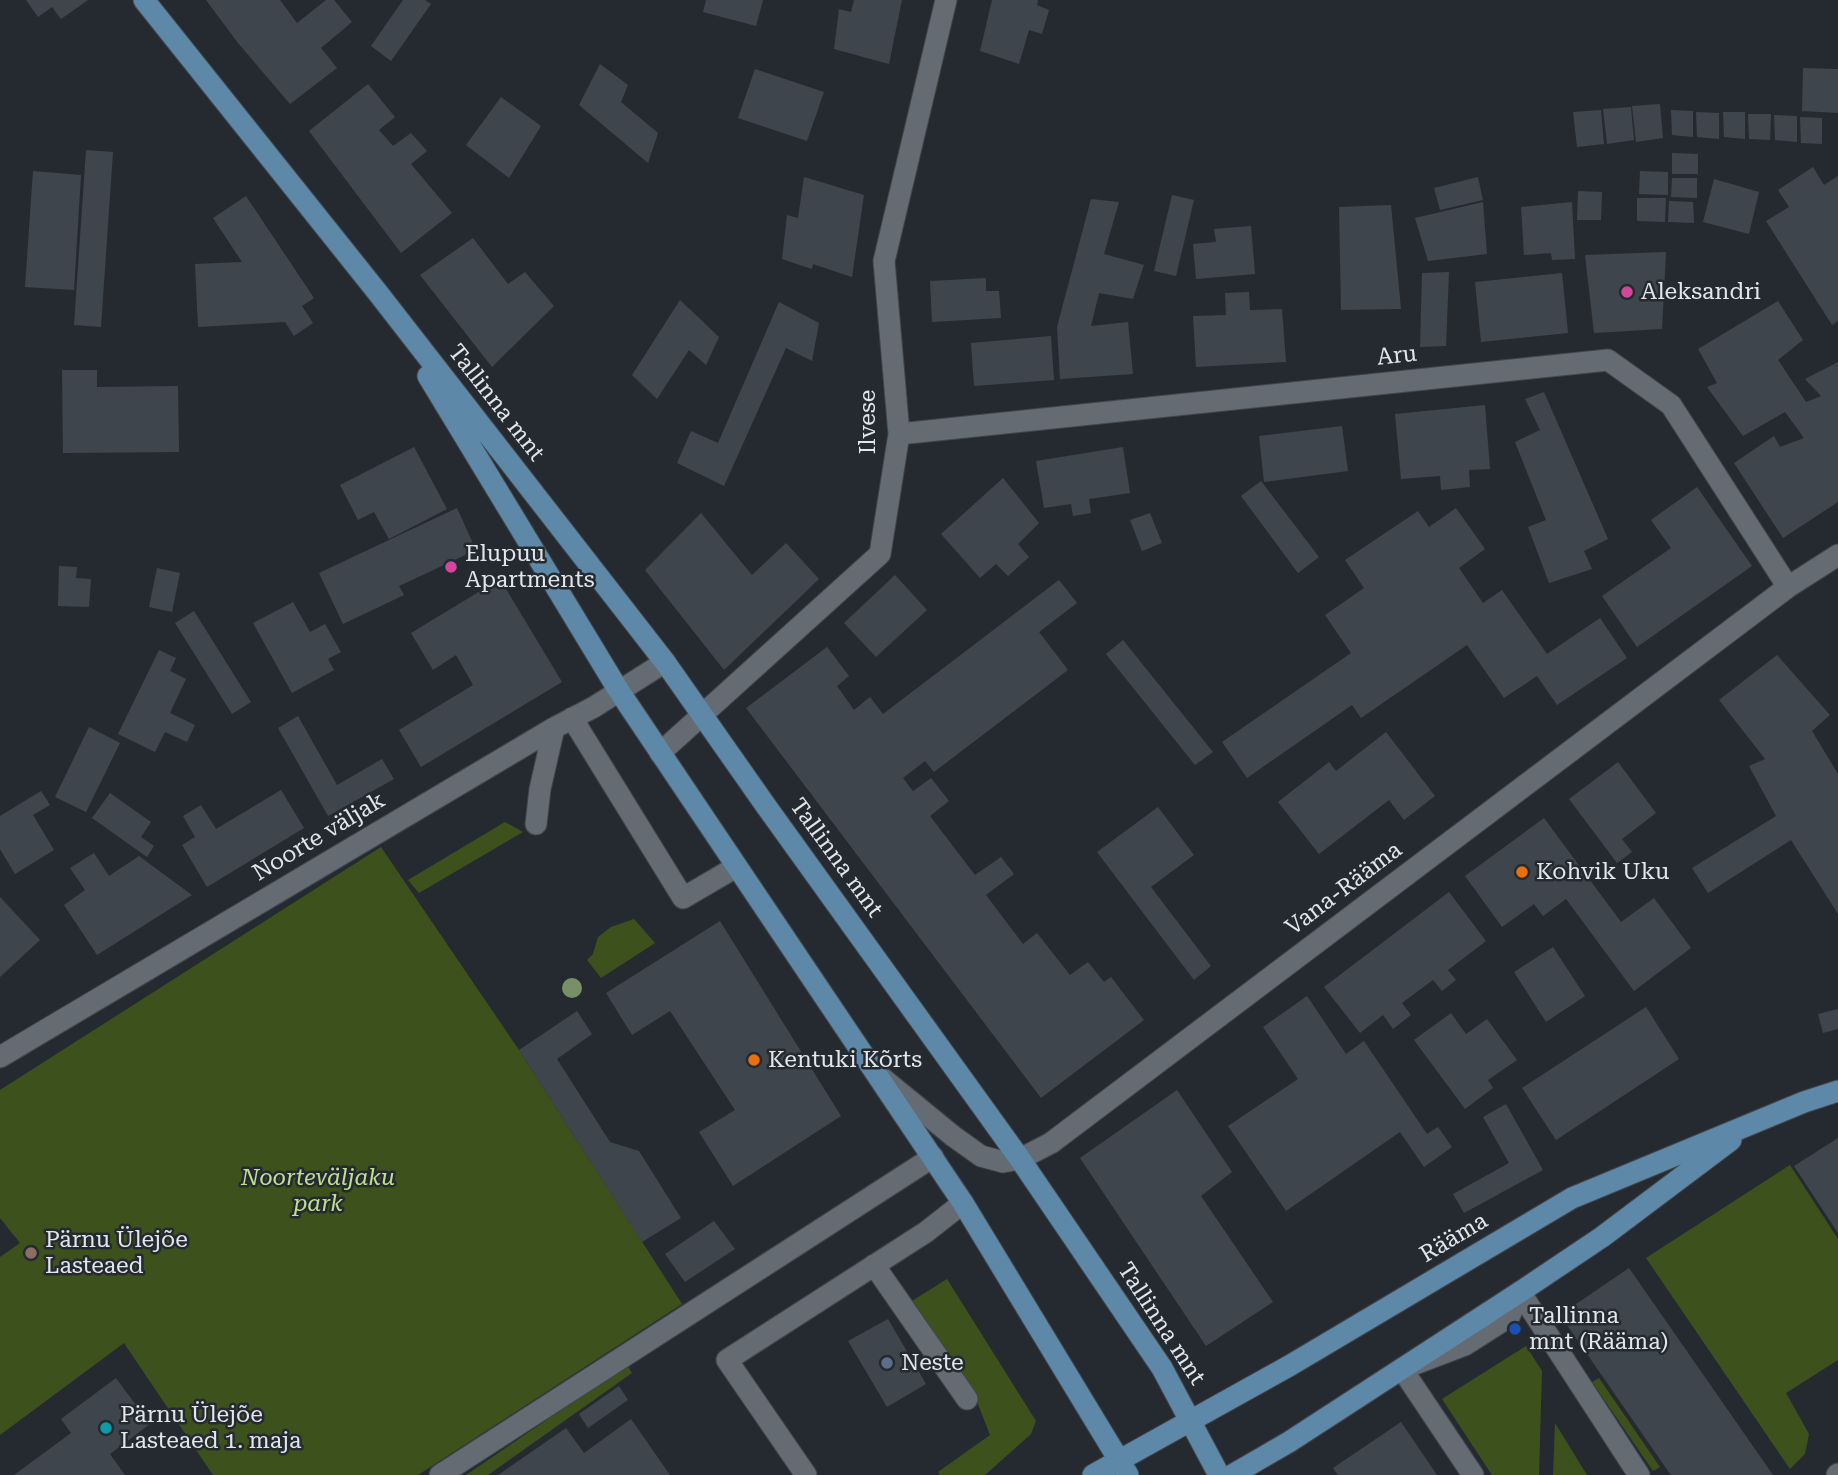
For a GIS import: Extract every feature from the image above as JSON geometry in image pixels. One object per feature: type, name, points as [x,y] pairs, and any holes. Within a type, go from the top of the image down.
[{"type":"main road","name":"Tallinna mnt","points":[[144,0],[378,293],[665,662],[765,806],[1020,1159],[1162,1368],[1219,1475]]},
{"type":"main road","name":"Tallinna mnt","points":[[378,293],[619,691],[933,1157],[1123,1467]]},
{"type":"main road","name":"Rääma","points":[[1093,1475],[1123,1467],[1191,1421],[1572,1198],[1755,1122],[1838,1091]]},
{"type":"main road","name":"Rääma","points":[[1232,1475],[1289,1442],[1520,1293],[1602,1237],[1755,1122]]},
{"type":"street","name":"Ilvese","points":[[660,753],[880,554],[899,434],[884,261],[946,0]]},
{"type":"street","name":"Aru","points":[[899,434],[1608,360],[1671,405],[1788,587]]},
{"type":"street","name":"Vana-Rääma","points":[[1020,1159],[1051,1143],[1788,587],[1838,555]]},
{"type":"street","name":"Noorte väljak","points":[[5,1047],[665,662]]},
{"type":"street","points":[[536,824],[540,789],[563,723]]},
{"type":"street","points":[[563,723],[683,898],[736,867]]},
{"type":"street","points":[[875,1072],[981,1156],[1003,1162],[1020,1159]]},
{"type":"street","points":[[440,1475],[933,1157]]},
{"type":"street","points":[[806,1475],[727,1360],[926,1232],[962,1203]]},
{"type":"street","points":[[874,1265],[967,1399]]},
{"type":"street","points":[[1520,1293],[1639,1475]]},
{"type":"street","points":[[1402,1369],[1473,1475]]},
{"type":"green space","points":[[505,822],[523,832],[419,893],[408,880]]},
{"type":"green space","name":"Noorteväljaku park","points":[[381,847],[519,1050],[682,1304],[418,1475],[213,1475],[124,1343],[0,1435],[0,1257],[20,1243],[0,1218],[0,1090]]},
{"type":"green space","points":[[634,919],[655,943],[601,978],[587,960],[593,954],[598,937],[611,927]]},
{"type":"green space","points":[[1790,1165],[1838,1239],[1838,1360],[1786,1393],[1809,1434],[1805,1454],[1790,1469],[1646,1258]]},
{"type":"green space","points":[[947,1279],[1036,1421],[1031,1434],[985,1475],[940,1475],[938,1472],[990,1435],[974,1394],[912,1301]]},
{"type":"green space","points":[[1526,1346],[1542,1371],[1539,1475],[1492,1475],[1442,1399]]},
{"type":"green space","points":[[627,1365],[632,1373],[488,1475],[466,1475]]},
{"type":"green space","points":[[1599,1378],[1660,1467],[1653,1471],[1592,1382]]},
{"type":"green space","points":[[1555,1423],[1587,1475],[1553,1475]]},
{"type":"building","points":[[26,0],[88,0],[61,19],[52,7],[38,17]]},
{"type":"building","points":[[206,0],[280,0],[297,23],[326,0],[334,0],[352,22],[321,48],[337,68],[290,104],[238,43]]},
{"type":"building","points":[[403,0],[425,0],[431,4],[391,61],[371,46]]},
{"type":"building","points":[[706,0],[763,0],[756,26],[703,12]]},
{"type":"building","points":[[854,0],[902,0],[889,64],[834,49],[839,9],[851,12]]},
{"type":"building","points":[[992,0],[1038,0],[1037,5],[1049,10],[1042,34],[1029,30],[1019,64],[980,51]]},
{"type":"building","points":[[600,64],[628,85],[621,102],[658,133],[648,163],[579,105]]},
{"type":"building","points":[[1803,68],[1838,69],[1838,113],[1802,111]]},
{"type":"building","points":[[755,69],[824,92],[807,141],[738,118]]},
{"type":"building","points":[[368,84],[395,117],[379,130],[393,146],[411,133],[427,151],[411,164],[452,213],[401,253],[309,131]]},
{"type":"building","points":[[501,97],[541,126],[509,178],[466,145]]},
{"type":"building","points":[[1660,104],[1663,138],[1636,142],[1632,106]]},
{"type":"building","points":[[1631,107],[1634,140],[1607,144],[1603,109]]},
{"type":"building","points":[[1601,110],[1604,144],[1577,147],[1573,112]]},
{"type":"building","points":[[1671,110],[1693,111],[1693,137],[1672,135]]},
{"type":"building","points":[[1696,112],[1719,113],[1719,139],[1697,137]]},
{"type":"building","points":[[1723,112],[1745,112],[1745,139],[1724,137]]},
{"type":"building","points":[[1748,114],[1771,114],[1770,140],[1749,139]]},
{"type":"building","points":[[1774,115],[1797,116],[1797,142],[1775,140]]},
{"type":"building","points":[[1800,117],[1822,118],[1822,144],[1801,143]]},
{"type":"building","points":[[86,150],[113,152],[101,327],[74,325]]},
{"type":"building","points":[[1672,153],[1698,154],[1698,174],[1672,174]]},
{"type":"building","points":[[1813,167],[1824,185],[1838,176],[1838,321],[1832,325],[1766,221],[1789,207],[1778,190]]},
{"type":"building","points":[[33,171],[81,175],[74,290],[25,287]]},
{"type":"building","points":[[1640,171],[1668,172],[1668,195],[1639,194]]},
{"type":"building","points":[[804,177],[864,195],[852,277],[813,264],[812,269],[782,259],[787,215],[798,218]]},
{"type":"building","points":[[1478,177],[1483,200],[1440,210],[1434,188]]},
{"type":"building","points":[[1672,178],[1697,178],[1697,198],[1671,197]]},
{"type":"building","points":[[1714,179],[1759,192],[1749,234],[1703,222]]},
{"type":"building","points":[[1578,191],[1602,192],[1601,220],[1577,220]]},
{"type":"building","points":[[1172,195],[1194,200],[1176,276],[1154,271]]},
{"type":"building","points":[[246,196],[314,298],[302,306],[313,323],[294,336],[285,322],[198,327],[195,264],[242,262],[213,218]]},
{"type":"building","points":[[1637,198],[1666,198],[1665,222],[1637,221]]},
{"type":"building","points":[[1091,199],[1119,202],[1104,254],[1144,265],[1133,299],[1099,293],[1091,326],[1128,322],[1133,374],[1060,379],[1057,327]]},
{"type":"building","points":[[1669,201],[1693,202],[1694,223],[1668,222]]},
{"type":"building","points":[[1483,202],[1487,254],[1428,261],[1415,218]]},
{"type":"building","points":[[1572,202],[1575,259],[1552,260],[1551,253],[1524,255],[1521,207]]},
{"type":"building","points":[[1391,205],[1401,309],[1341,310],[1339,207]]},
{"type":"building","points":[[1251,226],[1255,274],[1196,279],[1193,244],[1216,242],[1214,229]]},
{"type":"building","points":[[473,238],[508,284],[525,272],[554,306],[492,367],[420,275]]},
{"type":"building","name":"Aleksandri","points":[[1666,252],[1662,329],[1594,333],[1585,255]]},
{"type":"building","points":[[1449,272],[1446,346],[1420,347],[1422,273]]},
{"type":"building","points":[[1562,273],[1568,333],[1481,342],[1475,282]]},
{"type":"building","points":[[986,278],[986,291],[999,291],[1001,318],[932,322],[930,281]]},
{"type":"building","points":[[1249,292],[1250,310],[1282,309],[1286,362],[1196,367],[1193,316],[1226,315],[1225,293]]},
{"type":"building","points":[[680,300],[719,337],[706,365],[689,350],[657,399],[632,375]]},
{"type":"building","points":[[1778,301],[1803,340],[1778,360],[1806,402],[1821,396],[1805,379],[1838,362],[1838,502],[1783,538],[1734,463],[1774,436],[1780,447],[1804,438],[1785,412],[1743,436],[1707,387],[1717,383],[1698,349]]},
{"type":"building","points":[[779,302],[819,323],[812,361],[786,348],[724,486],[677,463],[691,431],[718,443]]},
{"type":"building","points":[[1051,336],[1054,380],[974,386],[971,343]]},
{"type":"building","points":[[62,370],[97,370],[97,387],[178,386],[179,452],[63,453]]},
{"type":"building","points":[[1544,392],[1608,539],[1584,551],[1592,569],[1549,583],[1528,527],[1546,520],[1515,442],[1540,430],[1525,399]]},
{"type":"building","points":[[1485,405],[1490,469],[1469,470],[1470,487],[1441,490],[1440,476],[1401,479],[1395,414]]},
{"type":"building","points":[[1342,426],[1348,471],[1264,482],[1259,436]]},
{"type":"building","points":[[414,447],[447,509],[389,539],[374,512],[358,520],[340,485]]},
{"type":"building","points":[[1123,447],[1130,493],[1089,499],[1091,513],[1073,516],[1071,504],[1044,508],[1036,461]]},
{"type":"building","points":[[1003,478],[1039,523],[1018,544],[1029,557],[1008,576],[996,564],[980,578],[941,534]]},
{"type":"building","points":[[1261,481],[1319,557],[1298,573],[1241,496]]},
{"type":"building","points":[[1697,487],[1752,566],[1637,647],[1602,596],[1671,548],[1651,520]]},
{"type":"building","points":[[457,508],[476,550],[399,586],[404,595],[343,624],[319,573]]},
{"type":"building","points":[[1456,508],[1485,549],[1459,568],[1483,603],[1502,590],[1547,654],[1600,618],[1627,658],[1557,705],[1537,676],[1504,698],[1467,645],[1361,718],[1352,705],[1247,778],[1222,742],[1351,653],[1325,615],[1364,588],[1345,560],[1418,511],[1429,527]]},
{"type":"building","points":[[701,513],[752,575],[786,543],[819,579],[724,670],[645,570]]},
{"type":"building","points":[[1150,513],[1162,543],[1142,551],[1130,520]]},
{"type":"building","points":[[59,566],[77,567],[76,578],[91,579],[89,607],[58,606]]},
{"type":"building","points":[[157,568],[180,573],[172,612],[149,607]]},
{"type":"building","points":[[895,575],[927,610],[876,657],[844,623]]},
{"type":"building","points":[[500,579],[562,682],[421,767],[399,730],[473,685],[456,655],[433,670],[411,633]]},
{"type":"building","points":[[1059,580],[1077,603],[1039,632],[1068,670],[934,772],[925,761],[903,778],[913,791],[931,778],[949,801],[930,816],[975,875],[1001,857],[1014,874],[986,895],[1023,944],[1037,933],[1070,975],[1088,962],[1104,982],[1111,977],[1144,1020],[1041,1098],[746,708],[827,647],[849,676],[837,686],[854,710],[870,697],[883,714]]},
{"type":"building","points":[[293,602],[310,632],[325,624],[341,652],[328,659],[334,670],[292,693],[253,623]]},
{"type":"building","points":[[194,611],[251,702],[232,714],[175,623]]},
{"type":"building","points":[[1123,640],[1213,752],[1195,765],[1106,654]]},
{"type":"building","points":[[159,650],[176,658],[170,671],[186,679],[170,713],[195,725],[187,742],[165,732],[155,752],[118,734]]},
{"type":"building","points":[[1777,655],[1830,715],[1812,731],[1838,774],[1838,914],[1791,840],[1708,893],[1692,868],[1776,816],[1749,766],[1765,759],[1719,700]]},
{"type":"building","points":[[298,716],[337,785],[382,759],[394,779],[328,816],[278,728]]},
{"type":"building","points":[[89,727],[120,743],[86,812],[55,797]]},
{"type":"building","points":[[1386,732],[1435,796],[1404,820],[1389,800],[1319,854],[1278,802],[1329,762],[1336,771]]},
{"type":"building","points":[[1618,762],[1656,813],[1622,839],[1632,852],[1617,863],[1569,799]]},
{"type":"building","points":[[281,790],[304,828],[207,887],[182,845],[195,837],[183,816],[201,805],[216,829]]},
{"type":"building","points":[[41,791],[50,805],[33,815],[54,850],[15,874],[0,849],[0,816]]},
{"type":"building","points":[[110,793],[151,822],[141,837],[154,846],[147,857],[92,818]]},
{"type":"building","points":[[1158,807],[1194,855],[1151,887],[1211,966],[1194,980],[1097,852]]},
{"type":"building","points":[[1544,818],[1621,922],[1654,898],[1691,948],[1634,991],[1566,899],[1543,916],[1534,904],[1502,927],[1465,876]]},
{"type":"building","points":[[94,853],[109,876],[139,856],[192,895],[97,955],[64,905],[85,890],[70,868]]},
{"type":"building","points":[[1449,892],[1486,941],[1448,970],[1456,980],[1442,991],[1433,980],[1402,1003],[1411,1015],[1393,1029],[1383,1015],[1360,1033],[1324,987]]},
{"type":"building","points":[[0,897],[40,940],[0,977]]},
{"type":"building","name":"Kentuki Kõrts","points":[[720,921],[841,1116],[733,1186],[699,1132],[735,1110],[670,1011],[632,1035],[606,993]]},
{"type":"building","points":[[1553,947],[1585,996],[1546,1022],[1514,972]]},
{"type":"building","points":[[1307,996],[1346,1054],[1364,1041],[1427,1134],[1438,1127],[1452,1147],[1424,1167],[1400,1132],[1286,1211],[1228,1126],[1298,1079],[1263,1027]]},
{"type":"building","points":[[1646,1007],[1679,1059],[1556,1140],[1522,1088]]},
{"type":"building","points":[[1838,1009],[1838,1029],[1823,1033],[1818,1014]]},
{"type":"building","points":[[577,1011],[592,1034],[557,1059],[610,1142],[639,1151],[681,1218],[642,1242],[519,1050]]},
{"type":"building","points":[[1451,1013],[1466,1034],[1487,1019],[1517,1060],[1488,1080],[1493,1088],[1465,1109],[1414,1040]]},
{"type":"building","points":[[1177,1090],[1232,1172],[1201,1196],[1273,1302],[1206,1346],[1080,1158]]},
{"type":"building","points":[[1506,1104],[1543,1170],[1464,1213],[1453,1194],[1509,1163],[1483,1117]]},
{"type":"building","points":[[1838,1138],[1838,1233],[1794,1166]]},
{"type":"building","points":[[714,1221],[735,1249],[685,1282],[665,1254]]},
{"type":"building","points":[[1629,1268],[1773,1475],[1671,1475],[1668,1471],[1560,1315]]},
{"type":"building","name":"Neste","points":[[888,1319],[926,1384],[887,1407],[848,1341]]},
{"type":"building","name":"Pärnu Ülejõe Lasteaed 1. maja","points":[[116,1378],[150,1424],[110,1454],[125,1475],[14,1475],[71,1433],[61,1419]]},
{"type":"building","points":[[619,1386],[628,1400],[588,1428],[579,1414]]},
{"type":"building","points":[[631,1419],[670,1475],[498,1475],[566,1428],[584,1453]]},
{"type":"building","points":[[1401,1422],[1437,1475],[1338,1475],[1333,1468]]},
{"type":"place","name":"Aleksandri","points":[[1627,292]]},
{"type":"place","name":"Elupuu Apartments","points":[[451,567]]},
{"type":"place","name":"Kohvik Uku","points":[[1522,872]]},
{"type":"place","name":"Kentuki Kõrts","points":[[754,1060]]},
{"type":"place","name":"Pärnu Ülejõe Lasteaed","points":[[31,1253]]},
{"type":"place","name":"Tallinna mnt (Rääma)","points":[[1515,1329]]},
{"type":"place","name":"Neste","points":[[887,1363]]},
{"type":"place","name":"Pärnu Ülejõe Lasteaed 1. maja","points":[[106,1428]]}]
